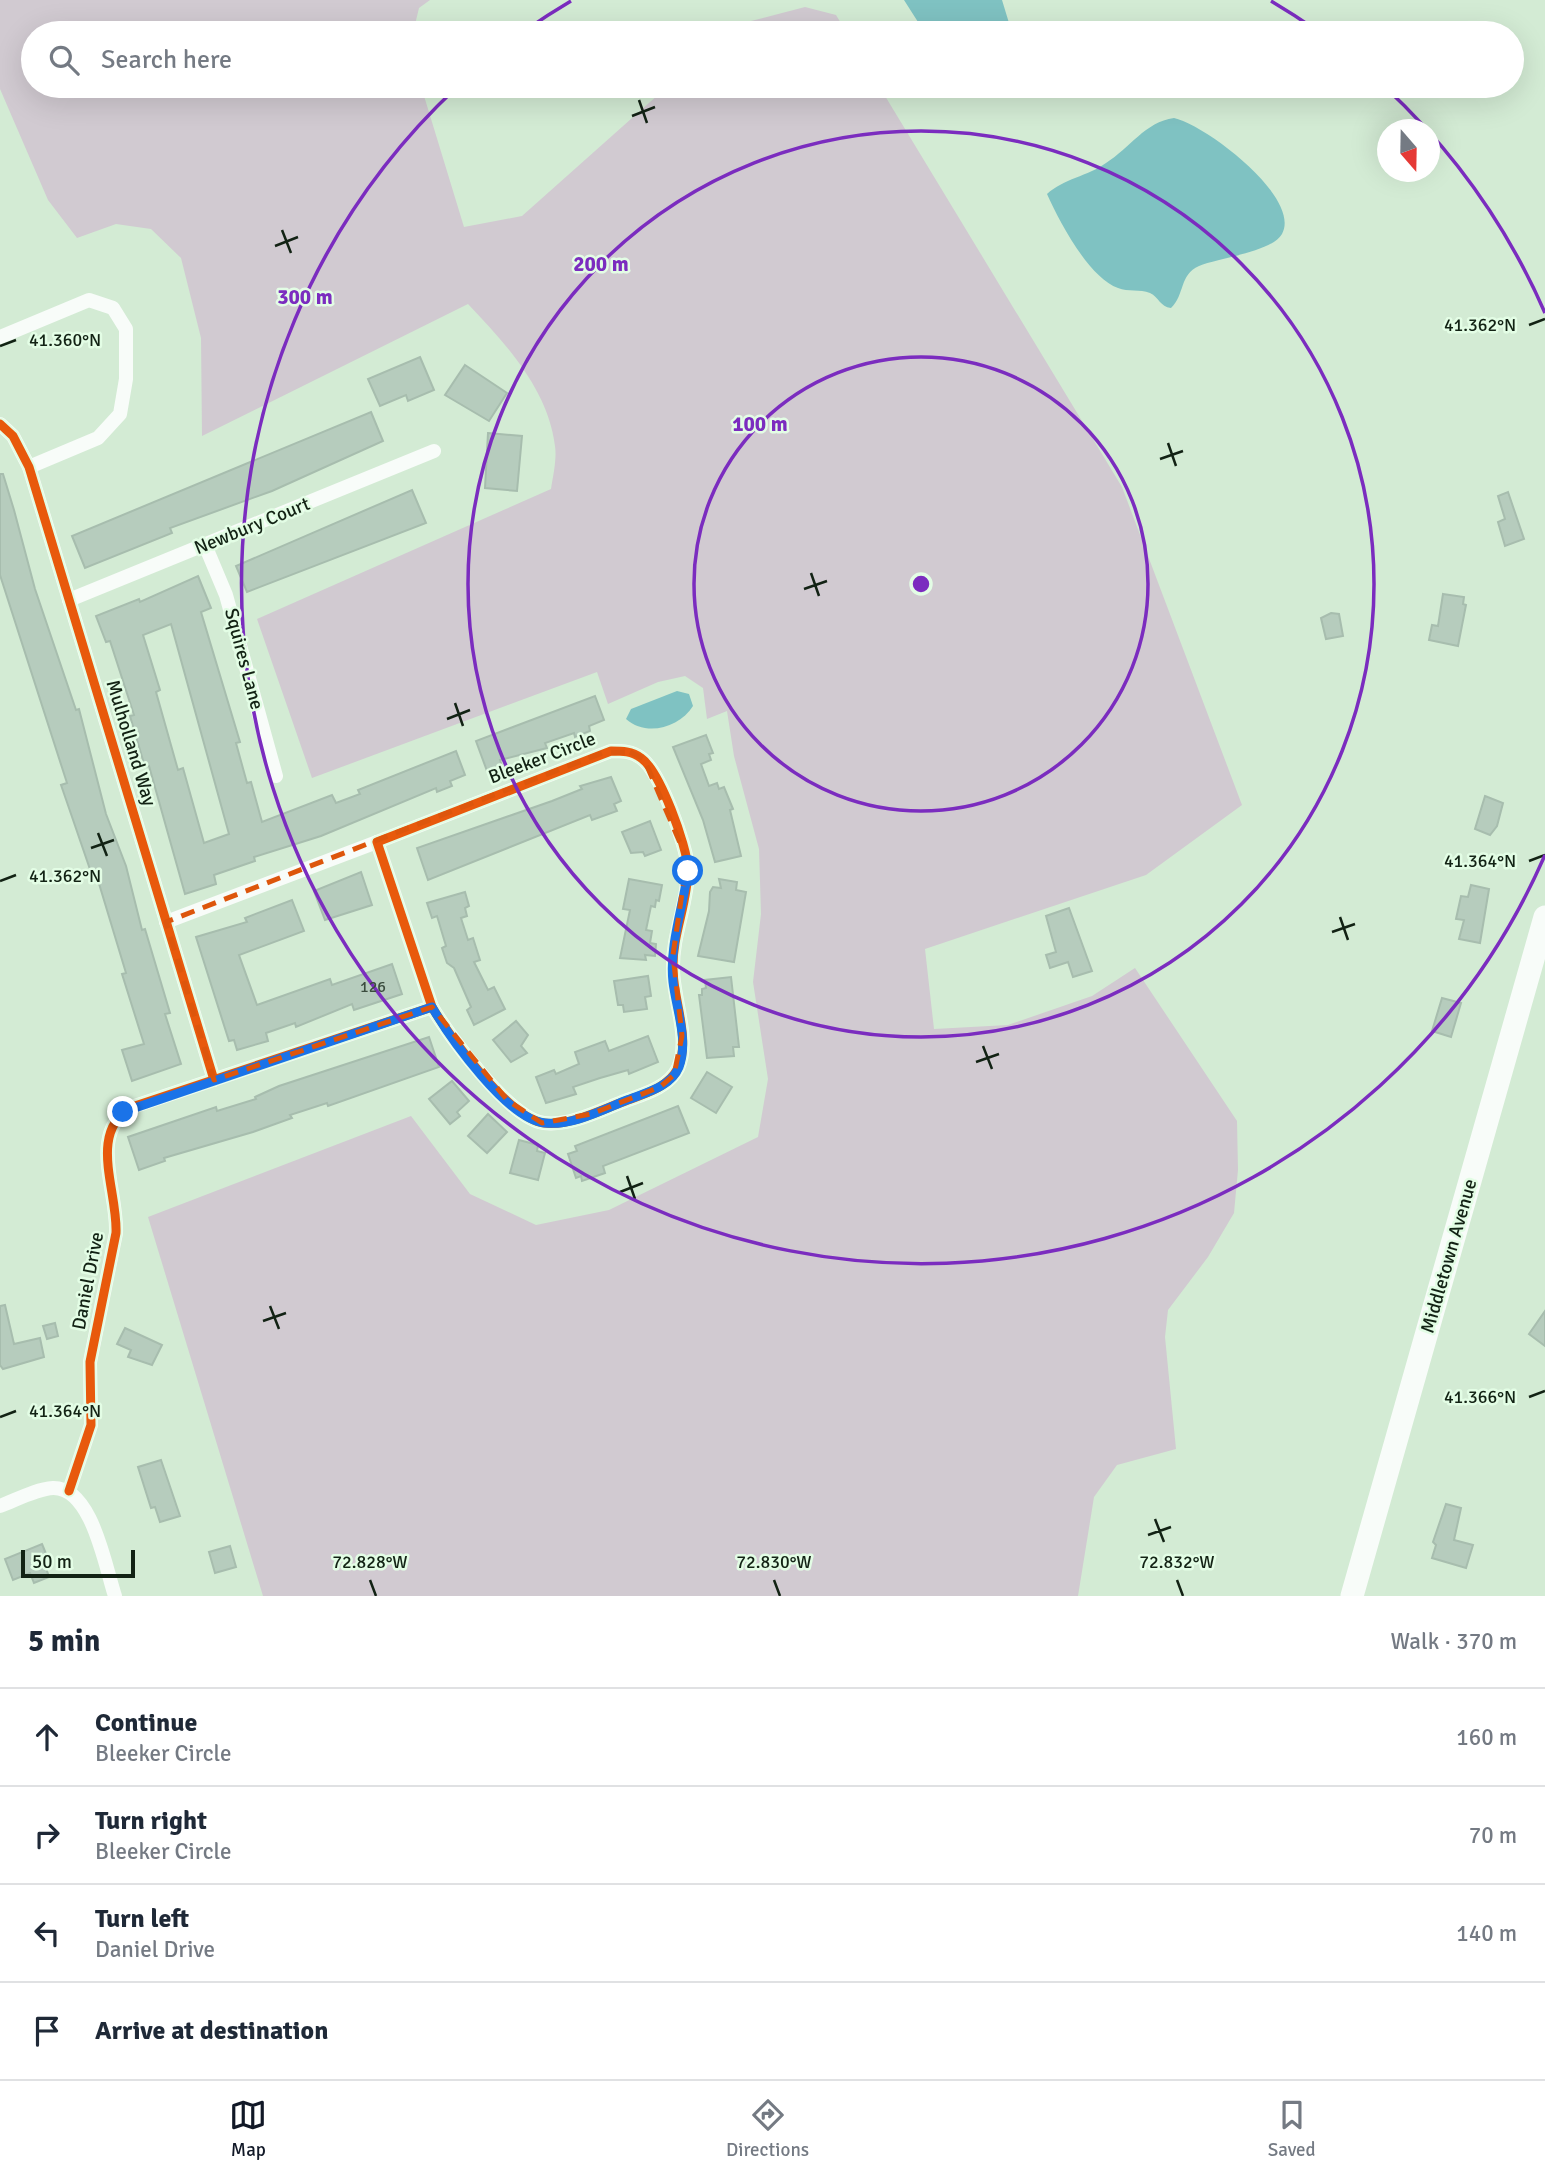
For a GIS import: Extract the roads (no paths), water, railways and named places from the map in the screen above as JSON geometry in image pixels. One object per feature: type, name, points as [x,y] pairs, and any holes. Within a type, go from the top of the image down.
[{"type":"main road","name":"Middletown Avenue","points":[[1352,1596],[1545,917]]},
{"type":"street","points":[[0,337],[89,300],[113,308],[126,329],[126,379],[120,414],[98,438],[29,467]]},
{"type":"street","name":"Mulholland Way","points":[[0,424],[13,436],[29,467],[214,1080]]},
{"type":"street","name":"Newbury Court","points":[[69,600],[434,451]]},
{"type":"street","name":"Squires Lane","points":[[205,545],[226,595],[276,776]]},
{"type":"street","name":"Bleeker Circle","points":[[166,922],[594,756],[620,751],[638,755],[650,766],[684,847],[688,871],[673,969],[681,1052],[674,1075],[660,1087],[575,1120],[554,1124],[533,1121],[507,1100],[462,1051],[432,1007],[377,842]]},
{"type":"street","name":"Daniel Drive","points":[[69,1491],[91,1425],[90,1362],[117,1233],[117,1212],[106,1145],[114,1122],[132,1107],[432,1007]]},
{"type":"street","points":[[0,1506],[52,1488],[69,1491],[85,1506],[115,1596]]},
{"type":"water","points":[[904,0],[1002,0],[1008,21],[917,21]]},
{"type":"water","points":[[1174,118],[1206,133],[1247,164],[1278,201],[1284,219],[1282,234],[1276,240],[1244,254],[1208,263],[1193,270],[1171,308],[1164,306],[1150,293],[1118,288],[1096,273],[1067,233],[1047,194],[1106,163],[1146,130],[1164,120]]},
{"type":"water","points":[[677,691],[689,694],[693,706],[687,714],[671,725],[643,728],[626,719],[631,709]]}]
